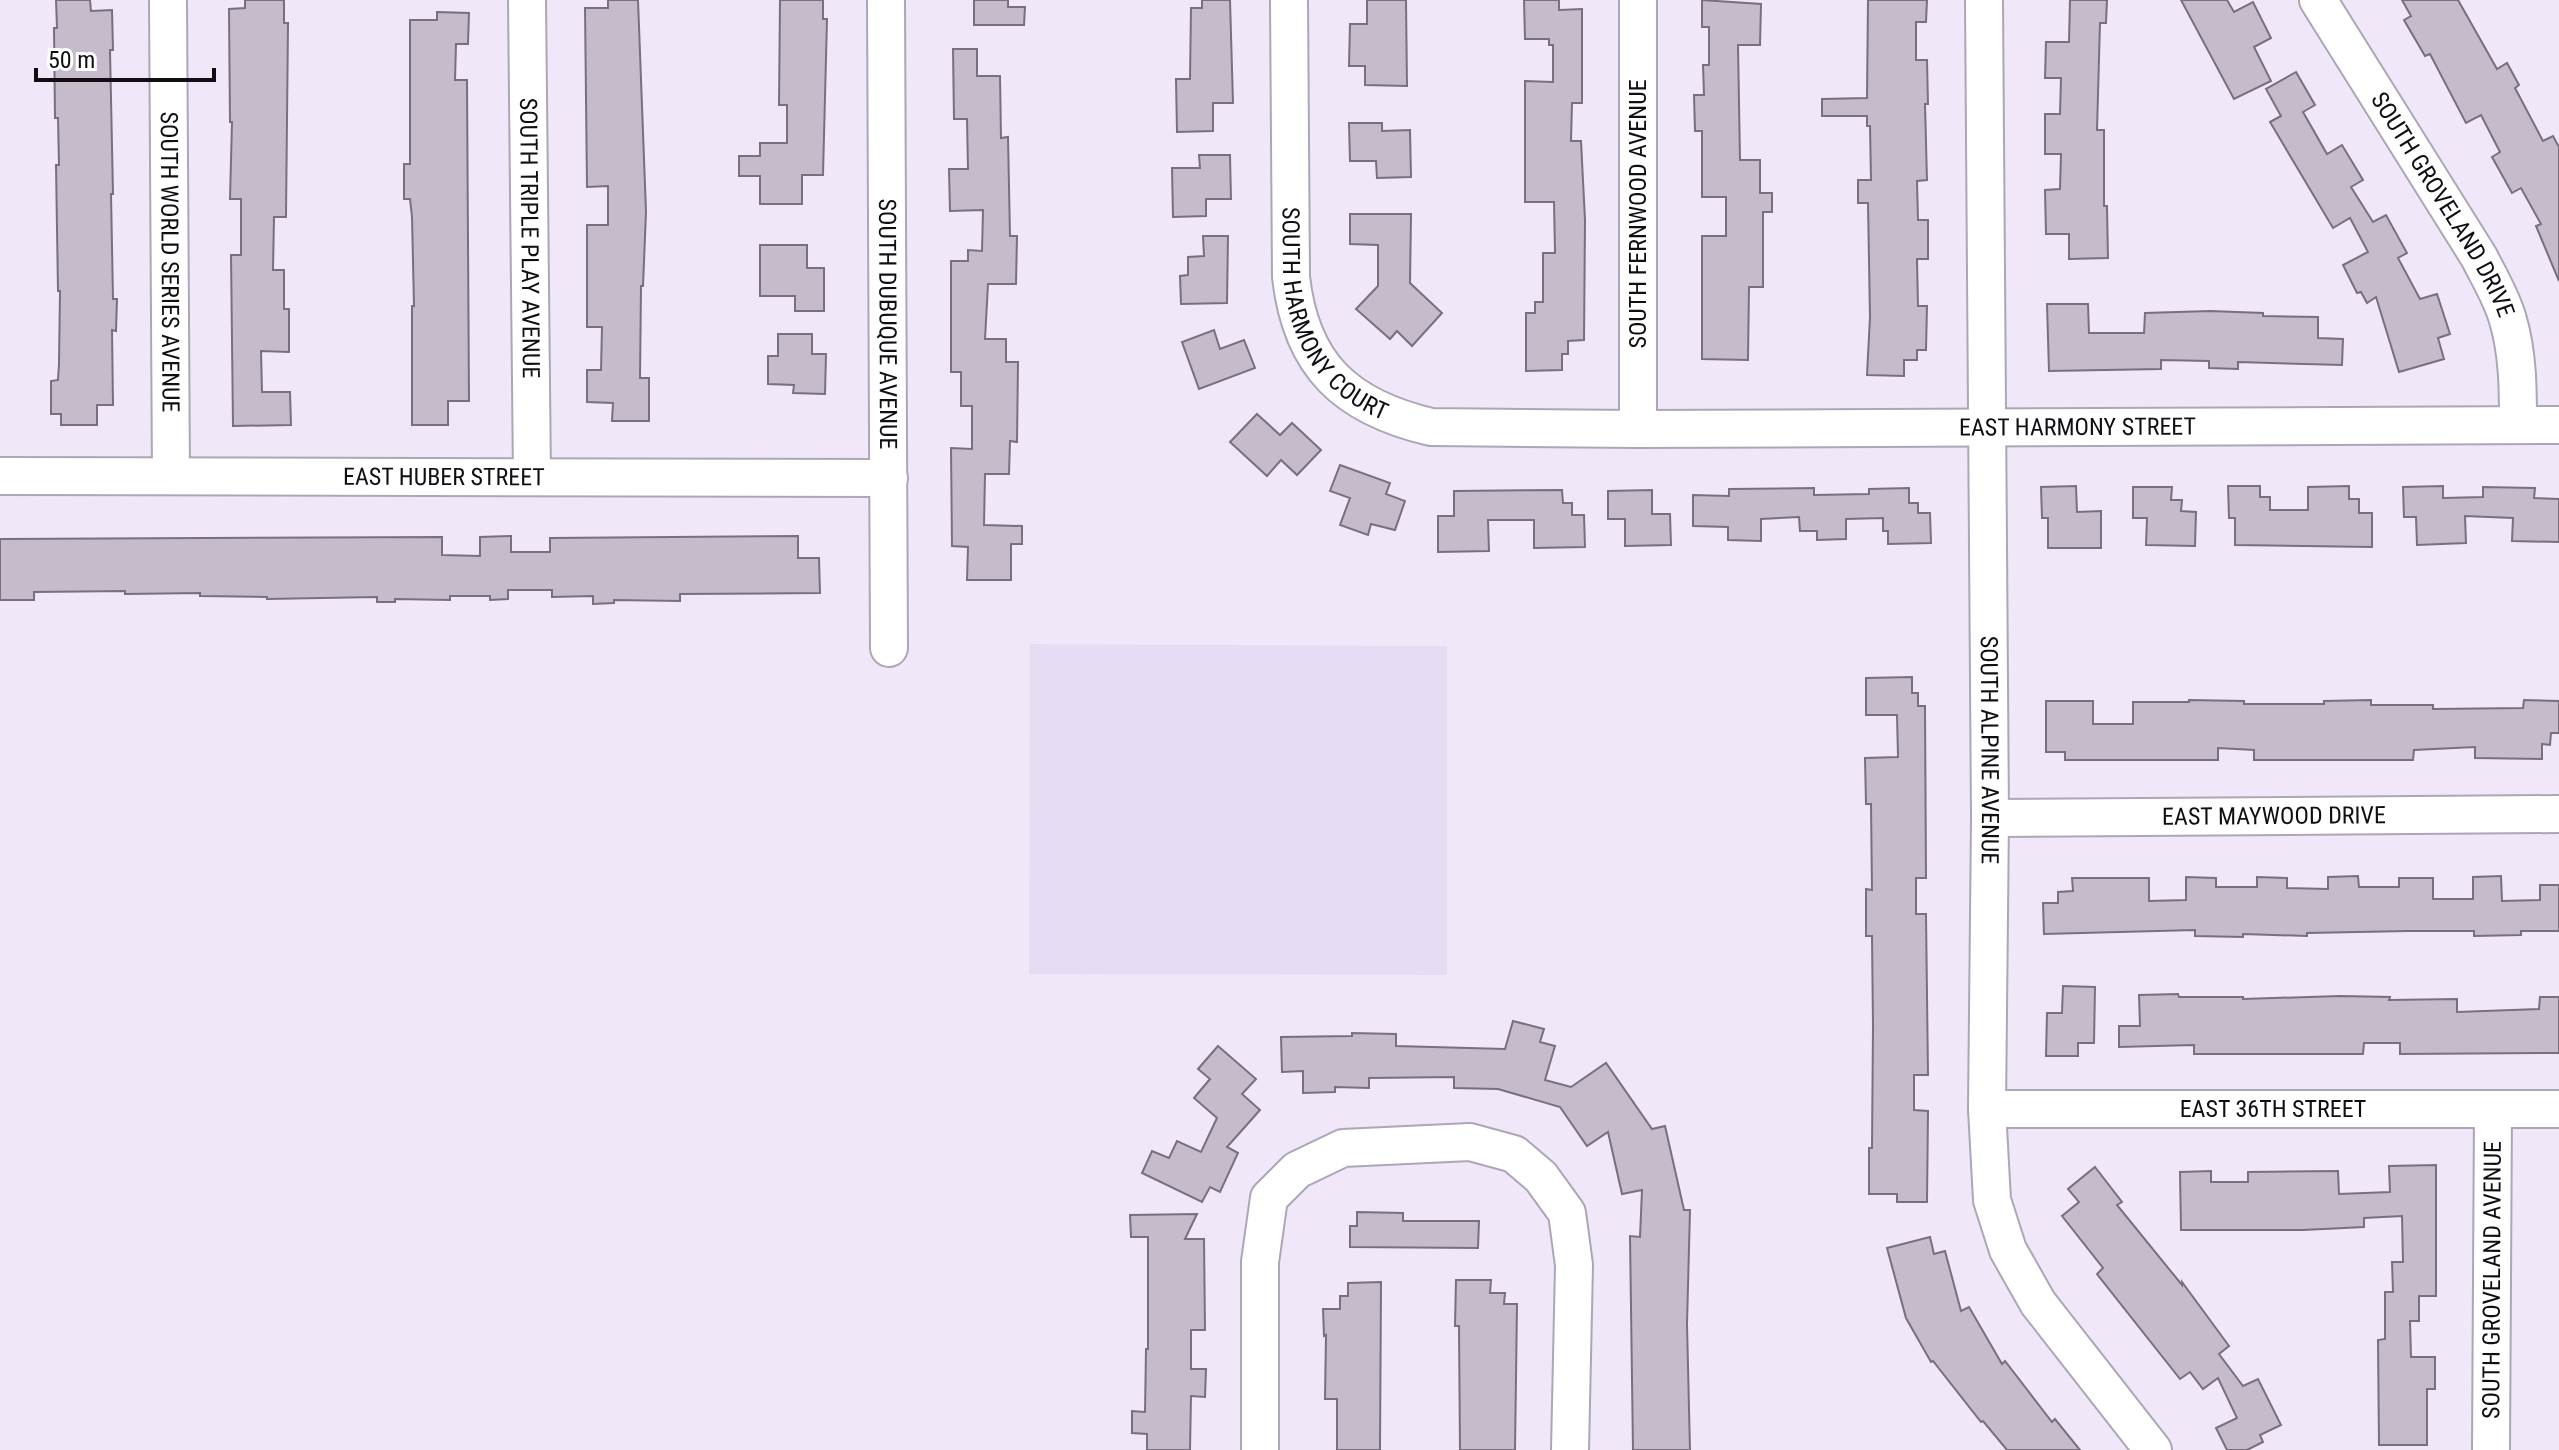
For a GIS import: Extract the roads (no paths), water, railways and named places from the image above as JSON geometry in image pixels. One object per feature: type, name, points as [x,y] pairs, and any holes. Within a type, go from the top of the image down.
[{"type":"street","name":"SOUTH WORLD SERIES AVENUE","points":[[168,0],[171,476]]},
{"type":"street","name":"SOUTH TRIPLE PLAY AVENUE","points":[[527,0],[532,477]]},
{"type":"street","name":"SOUTH DUBUQUE AVENUE","points":[[886,0],[889,648]]},
{"type":"street","name":"SOUTH HARMONY COURT","points":[[1289,0],[1291,277],[1300,325],[1326,371],[1379,412],[1431,427],[1638,429]]},
{"type":"street","name":"SOUTH FERNWOOD AVENUE","points":[[1638,0],[1638,429]]},
{"type":"street","name":"SOUTH ALPINE AVENUE","points":[[1984,0],[1990,818],[1987,1109],[1992,1200],[2008,1250],[2038,1303],[2153,1450]]},
{"type":"street","name":"SOUTH GROVELAND DRIVE","points":[[2318,0],[2479,257],[2493,285],[2508,318],[2514,352],[2518,425]]},
{"type":"street","name":"EAST HARMONY STREET","points":[[1638,429],[2559,425]]},
{"type":"street","name":"EAST HUBER STREET","points":[[0,476],[889,478]]},
{"type":"street","name":"EAST MAYWOOD DRIVE","points":[[1990,818],[2559,814]]},
{"type":"street","name":"EAST 36TH STREET","points":[[1987,1109],[2559,1109]]},
{"type":"street","name":"SOUTH GROVELAND AVENUE","points":[[2491,1450],[2493,1110]]},
{"type":"street","points":[[1260,1450],[1260,1262],[1269,1198],[1297,1170],[1343,1148],[1470,1142],[1514,1154],[1541,1177],[1567,1213],[1574,1265],[1570,1450]]}]
